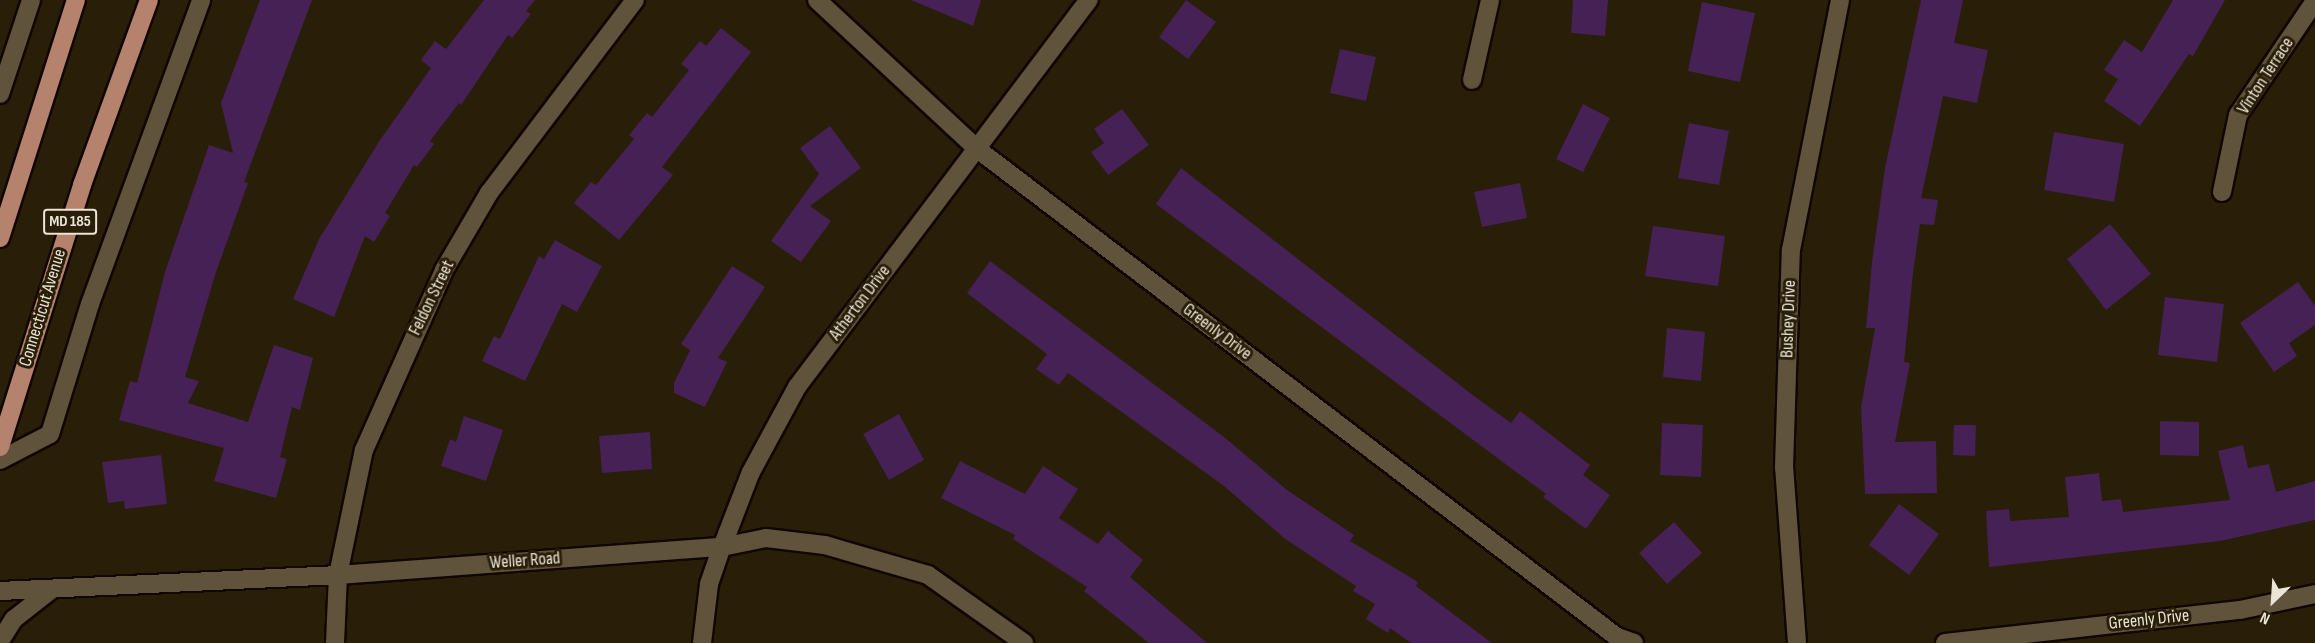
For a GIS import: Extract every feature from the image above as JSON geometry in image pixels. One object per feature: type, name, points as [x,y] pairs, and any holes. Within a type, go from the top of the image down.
[{"type":"main road","points":[[0,238],[76,0]]},
{"type":"main road","name":"Connecticut Avenue","points":[[0,447],[82,185],[149,0]]},
{"type":"street","points":[[0,94],[31,0]]},
{"type":"street","points":[[0,460],[50,434],[90,304],[201,0]]},
{"type":"street","name":"Feldon Street","points":[[335,643],[338,575],[364,450],[444,270],[489,193],[635,0]]},
{"type":"street","name":"Greenly Drive","points":[[817,0],[976,148],[1617,637],[1634,643]]},
{"type":"street","name":"Atherton Drive","points":[[702,643],[709,584],[722,547],[751,472],[797,387],[1089,0]]},
{"type":"street","points":[[1472,81],[1490,0]]},
{"type":"street","name":"Bushey Drive","points":[[1797,643],[1784,468],[1791,250],[1840,0]]},
{"type":"street","name":"Vinton Terrace","points":[[2222,192],[2238,116],[2315,1]]},
{"type":"street","name":"Weller Road","points":[[0,591],[338,575],[722,547],[766,538],[825,544],[927,575],[1024,643]]},
{"type":"street","points":[[0,641],[14,619],[51,590]]},
{"type":"street","name":"Greenly Drive","points":[[1946,643],[2060,637],[2240,610],[2315,594]]},
{"type":"building","points":[[260,0],[312,0],[244,182],[248,183],[215,275],[185,377],[199,381],[188,403],[248,422],[274,345],[313,358],[300,410],[292,407],[280,457],[287,459],[276,498],[214,481],[224,448],[119,420],[130,381],[137,383],[165,272],[209,145],[233,153],[221,103]]},
{"type":"building","points":[[484,0],[535,0],[526,11],[531,14],[512,38],[508,35],[461,105],[459,103],[430,141],[434,144],[417,167],[414,165],[385,213],[390,216],[374,242],[365,236],[334,317],[293,299],[319,239],[380,140],[431,68],[421,60],[435,41],[446,49]]},
{"type":"building","points":[[911,0],[981,0],[973,26]]},
{"type":"building","points":[[1186,0],[1216,22],[1188,59],[1159,37]]},
{"type":"building","points":[[1573,0],[1608,0],[1605,36],[1571,33]]},
{"type":"building","points":[[1921,0],[1963,0],[1954,43],[1988,50],[1977,103],[1943,96],[1921,198],[1938,200],[1934,225],[1920,224],[1904,362],[1910,363],[1895,442],[1936,441],[1937,493],[1865,494],[1861,407],[1875,328],[1866,328],[1872,262],[1885,168]]},
{"type":"building","points":[[2173,0],[2225,0],[2193,56],[2189,54],[2140,126],[2104,101],[2118,79],[2104,70],[2124,40],[2142,52]]},
{"type":"building","points":[[1702,2],[1755,13],[1740,82],[1688,71]]},
{"type":"building","points":[[721,28],[751,52],[662,167],[673,175],[619,240],[574,203],[591,182],[596,185],[634,139],[629,135],[647,113],[652,117],[689,70],[681,64],[700,41],[706,46]]},
{"type":"building","points":[[1340,49],[1376,57],[1366,101],[1330,93]]},
{"type":"building","points":[[1583,104],[1610,118],[1583,172],[1556,159]]},
{"type":"building","points":[[1122,109],[1149,145],[1108,175],[1091,152],[1104,143],[1094,129]]},
{"type":"building","points":[[1689,123],[1729,131],[1719,185],[1678,178]]},
{"type":"building","points":[[830,126],[861,168],[810,206],[831,221],[801,262],[771,241],[819,174],[800,148]]},
{"type":"building","points":[[2054,132],[2124,144],[2114,202],[2044,190]]},
{"type":"building","points":[[1181,168],[1511,423],[1520,411],[1590,465],[1583,475],[1610,495],[1586,529],[1543,497],[1546,494],[1156,204]]},
{"type":"building","points":[[1520,183],[1527,218],[1482,227],[1474,192]]},
{"type":"building","points":[[2110,224],[2151,274],[2106,310],[2067,259]]},
{"type":"building","points":[[1653,226],[1725,236],[1718,286],[1645,276]]},
{"type":"building","points":[[555,240],[602,266],[577,312],[562,304],[525,381],[482,361],[494,336],[500,339],[539,256],[544,259]]},
{"type":"building","points":[[990,261],[1224,437],[1287,490],[1354,535],[1350,541],[1418,582],[1416,586],[1492,643],[1411,643],[1390,628],[1388,633],[1366,619],[1375,604],[1353,591],[1356,586],[1284,538],[1224,486],[1068,373],[1059,385],[1036,369],[1047,354],[967,293]]},
{"type":"building","points":[[732,266],[765,287],[718,358],[727,362],[705,407],[674,393],[674,383],[690,350],[681,344]]},
{"type":"building","points":[[2298,282],[2315,306],[2315,325],[2289,343],[2297,356],[2274,372],[2240,323]]},
{"type":"building","points":[[2165,297],[2224,304],[2217,362],[2158,355]]},
{"type":"building","points":[[1667,328],[1705,332],[1701,381],[1663,377]]},
{"type":"building","points":[[899,414],[924,460],[889,480],[863,434]]},
{"type":"building","points":[[464,416],[503,430],[486,481],[441,466],[450,439],[456,442]]},
{"type":"building","points":[[2160,421],[2199,422],[2199,456],[2160,455]]},
{"type":"building","points":[[1662,423],[1703,425],[1701,477],[1660,475]]},
{"type":"building","points":[[1954,425],[1976,425],[1975,456],[1953,455]]},
{"type":"building","points":[[650,432],[652,469],[602,473],[599,436]]},
{"type":"building","points":[[2243,445],[2248,468],[2269,464],[2276,492],[2315,481],[2315,520],[2220,541],[1989,567],[1986,511],[2009,509],[2010,521],[2069,517],[2065,477],[2099,473],[2102,501],[2121,499],[2123,512],[2230,500],[2218,451]]},
{"type":"building","points":[[161,455],[167,504],[125,509],[124,501],[108,503],[102,462]]},
{"type":"building","points":[[960,461],[1025,494],[1043,466],[1078,489],[1059,518],[1098,544],[1108,531],[1143,560],[1130,577],[1207,643],[1149,643],[1084,591],[1087,587],[1013,539],[1015,535],[941,498]]},
{"type":"building","points":[[1899,504],[1939,534],[1909,575],[1869,545]]},
{"type":"building","points":[[1674,522],[1702,553],[1667,584],[1639,553]]}]
